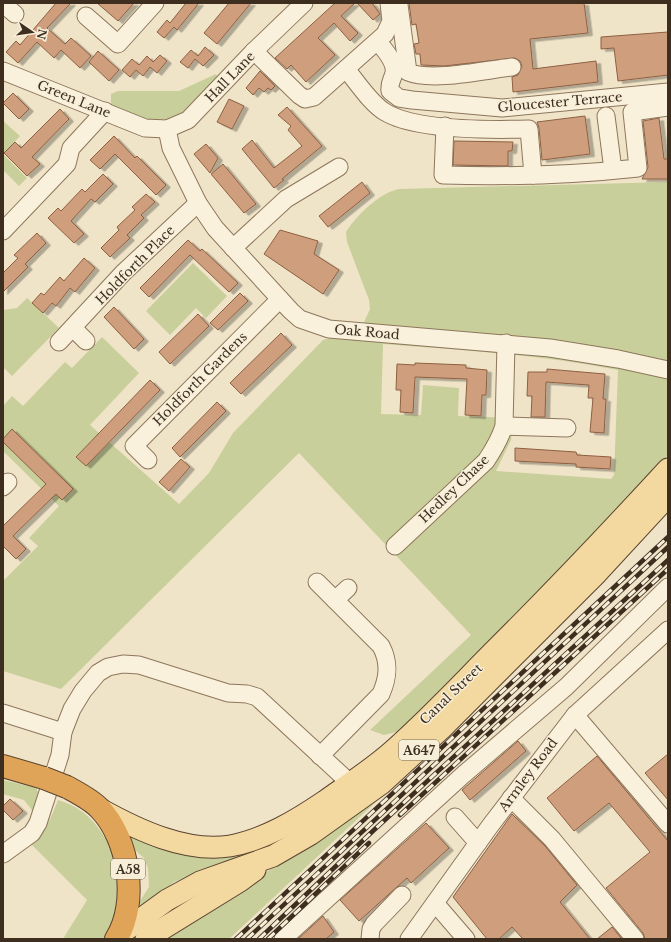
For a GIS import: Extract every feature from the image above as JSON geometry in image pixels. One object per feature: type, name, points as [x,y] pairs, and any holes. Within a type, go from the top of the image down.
[{"type":"highway","name":"A58","points":[[3,766],[44,778],[67,787],[100,809],[119,840],[128,870],[128,906],[118,937]]},
{"type":"main road","name":"Canal Street","points":[[100,809],[133,825],[178,843],[204,848],[230,846],[251,840],[283,826],[309,812],[389,754],[581,563],[668,469]]},
{"type":"main road","name":"Canal Street","points":[[118,937],[167,900],[200,882],[273,856],[311,834],[361,799],[397,771],[592,579],[668,496]]},
{"type":"main road","name":"A647","points":[[146,939],[240,881],[273,856]]},
{"type":"street","points":[[86,16],[118,44],[155,3]]},
{"type":"street","name":"Hall Lane","points":[[145,128],[167,129],[188,120],[254,51],[304,3]]},
{"type":"street","points":[[254,51],[299,95],[306,99],[314,98],[378,42],[385,34],[391,21],[389,3]]},
{"type":"street","points":[[398,3],[408,72],[416,75],[431,76],[512,67]]},
{"type":"street","name":"Gloucester Terrace","points":[[378,42],[394,66],[394,72],[389,81],[390,91],[399,98],[502,108],[668,92]]},
{"type":"street","points":[[346,69],[383,111],[403,120],[445,126],[529,128],[533,175]]},
{"type":"street","name":"Green Lane","points":[[3,70],[145,128]]},
{"type":"street","points":[[445,126],[443,175],[504,177],[638,168],[632,112],[668,107]]},
{"type":"street","points":[[3,231],[67,164],[71,148],[105,111]]},
{"type":"street","points":[[606,116],[613,170]]},
{"type":"street","name":"Oak Road","points":[[167,129],[171,148],[198,203],[215,228],[300,319],[329,329],[506,343],[611,358],[668,370]]},
{"type":"street","points":[[233,248],[286,199],[339,168]]},
{"type":"street","name":"Holdforth Place","points":[[59,342],[123,273],[198,203]]},
{"type":"street","name":"Holdforth Gardens","points":[[148,460],[134,446],[280,299]]},
{"type":"street","points":[[73,328],[86,341]]},
{"type":"street","name":"Hedley Chase","points":[[394,546],[486,461],[500,439],[504,426],[506,343]]},
{"type":"street","points":[[504,426],[567,428]]},
{"type":"street","points":[[317,582],[381,646],[385,654],[388,673],[386,684],[380,694],[320,756]]},
{"type":"street","points":[[283,939],[463,775],[566,687],[668,587]]},
{"type":"street","points":[[335,600],[348,588]]},
{"type":"street","name":"Armley Road","points":[[409,939],[511,798],[575,715],[666,636]]},
{"type":"street","points":[[3,854],[32,833],[38,823],[60,755],[63,732],[72,709],[83,691],[98,673],[108,667],[123,664],[139,665],[228,693],[247,694],[257,697],[350,783]]},
{"type":"street","points":[[3,713],[63,732]]},
{"type":"street","points":[[575,715],[668,824]]},
{"type":"street","points":[[511,798],[552,839],[635,939]]},
{"type":"street","points":[[455,817],[478,844]]},
{"type":"street","points":[[370,939],[374,924],[402,895]]},
{"type":"street","points":[[435,904],[466,939]]},
{"type":"green space","points":[[216,74],[219,80],[205,94],[182,113],[171,118],[160,120],[146,119],[111,107],[111,94],[118,91],[179,91]]},
{"type":"green space","points":[[3,121],[20,136],[3,154]]},
{"type":"green space","points":[[3,154],[27,178],[19,186],[3,170]]},
{"type":"green space","points":[[668,182],[668,455],[564,569],[401,731],[384,735],[370,730],[471,635],[299,453],[61,689],[3,671],[3,581],[38,546],[29,538],[59,506],[3,451],[3,406],[12,396],[23,406],[65,362],[72,368],[102,337],[139,373],[90,425],[179,504],[209,473],[233,433],[323,340],[361,329],[370,309],[369,300],[347,242],[346,232],[362,212],[376,200],[391,191],[399,189]],"holes":[[[383,344],[559,360],[618,370],[614,475],[611,479],[496,471],[511,440],[514,418],[458,416],[459,388],[423,385],[421,415],[381,414]]]},
{"type":"green space","points":[[193,263],[227,296],[206,318],[196,308],[170,335],[146,311]]},
{"type":"green space","points":[[27,298],[59,328],[12,376],[3,367],[3,310],[17,308]]},
{"type":"green space","points":[[3,780],[37,788],[37,791],[41,793],[36,815],[24,800],[3,794]]},
{"type":"green space","points":[[58,800],[82,811],[88,816],[99,829],[116,856],[118,868],[118,900],[113,920],[104,939],[63,939],[87,900],[30,843],[44,829]]},
{"type":"green space","points":[[378,800],[229,939],[168,939],[260,876]]},
{"type":"green space","points":[[127,835],[248,849],[249,853],[174,882],[139,911],[140,901],[149,887],[148,868],[144,858],[135,850]]},
{"type":"building","points":[[56,3],[71,3],[47,28],[65,44],[71,38],[91,56],[80,68],[61,50],[54,58],[37,42],[18,63],[6,52],[16,41],[20,45]]},
{"type":"building","points":[[97,3],[134,3],[118,21]]},
{"type":"building","points":[[186,3],[199,3],[177,30],[174,27],[164,38],[157,32],[167,20],[170,23]]},
{"type":"building","points":[[229,3],[251,3],[217,44],[204,33]]},
{"type":"building","points":[[335,3],[355,3],[341,16],[358,33],[350,41],[334,23],[318,38],[335,55],[306,82],[291,65],[287,69],[275,58]]},
{"type":"building","points":[[357,3],[372,3],[380,14],[373,20]]},
{"type":"building","points":[[409,3],[584,3],[588,33],[530,39],[533,69],[596,61],[598,82],[513,92],[512,77],[518,75],[522,66],[520,61],[515,58],[444,66],[421,65],[420,54],[416,54],[414,44],[419,43],[416,24],[412,25]]},
{"type":"building","points":[[668,32],[668,75],[618,81],[614,48],[601,49],[601,37]]},
{"type":"building","points":[[205,47],[214,55],[203,66],[195,59],[188,68],[180,62],[191,50],[198,56]]},
{"type":"building","points":[[98,51],[119,70],[109,81],[89,62]]},
{"type":"building","points":[[160,55],[167,61],[157,73],[150,67],[143,76],[136,70],[130,77],[122,70],[132,59],[139,65],[147,56],[153,62]]},
{"type":"building","points":[[260,71],[275,86],[271,90],[268,88],[264,92],[259,88],[253,95],[246,88]]},
{"type":"building","points":[[13,93],[29,109],[19,119],[3,103]]},
{"type":"building","points":[[229,99],[244,106],[232,129],[217,122]]},
{"type":"building","points":[[287,107],[322,146],[282,179],[284,180],[274,188],[242,149],[252,140],[274,168],[302,146],[288,130],[291,126],[278,115]]},
{"type":"building","points":[[60,109],[69,119],[32,157],[40,164],[27,176],[4,153],[15,142],[21,148]]},
{"type":"building","points":[[585,116],[590,154],[542,160],[539,128],[537,122]]},
{"type":"building","points":[[659,118],[664,159],[668,159],[668,179],[642,179],[648,167],[643,121]]},
{"type":"building","points":[[114,136],[135,158],[137,156],[166,185],[156,195],[115,154],[100,169],[90,160]]},
{"type":"building","points":[[454,141],[513,142],[512,151],[508,151],[508,166],[453,165]]},
{"type":"building","points":[[206,144],[218,158],[210,173],[194,154]]},
{"type":"building","points":[[223,164],[256,204],[244,213],[211,174]]},
{"type":"building","points":[[103,174],[113,184],[95,202],[91,199],[71,221],[84,234],[74,243],[48,218],[58,208],[61,211],[82,189],[85,192]]},
{"type":"building","points":[[362,182],[370,193],[328,227],[319,216]]},
{"type":"building","points":[[146,194],[155,202],[141,215],[144,218],[127,235],[130,238],[110,257],[101,248],[119,230],[117,227],[135,210],[132,207]]},
{"type":"building","points":[[280,230],[318,241],[314,254],[339,270],[323,294],[264,254]]},
{"type":"building","points":[[37,233],[46,243],[25,264],[28,267],[3,292],[3,273],[18,258],[14,255]]},
{"type":"building","points":[[188,240],[200,251],[202,249],[238,283],[229,292],[190,255],[149,297],[140,288]]},
{"type":"building","points":[[84,258],[95,268],[75,292],[70,288],[56,306],[52,303],[43,313],[32,303],[41,293],[44,295],[60,277],[64,281]]},
{"type":"building","points":[[240,293],[248,301],[218,330],[210,323]]},
{"type":"building","points":[[114,307],[144,339],[134,349],[104,317]]},
{"type":"building","points":[[198,314],[209,326],[170,364],[159,352]]},
{"type":"building","points":[[281,333],[292,345],[241,394],[230,383]]},
{"type":"building","points":[[415,363],[466,365],[466,368],[487,370],[486,395],[482,395],[481,416],[465,415],[467,379],[415,377],[413,413],[400,412],[401,390],[396,390],[397,364],[415,365]]},
{"type":"building","points":[[547,369],[605,374],[603,399],[606,399],[604,433],[590,432],[593,398],[588,398],[589,385],[546,382],[545,417],[531,417],[532,396],[527,396],[528,372],[547,372]]},
{"type":"building","points":[[150,380],[160,390],[86,466],[76,457]]},
{"type":"building","points":[[217,402],[226,411],[180,457],[172,448]]},
{"type":"building","points":[[12,429],[73,489],[62,500],[56,494],[13,536],[26,549],[16,559],[3,546],[3,526],[46,484],[3,442],[3,439]]},
{"type":"building","points":[[515,448],[576,452],[577,455],[611,457],[610,469],[576,467],[576,464],[515,461]]},
{"type":"building","points":[[181,459],[190,467],[169,491],[159,482]]},
{"type":"building","points":[[518,741],[526,751],[470,800],[462,790]]},
{"type":"building","points":[[668,754],[668,800],[645,773]]},
{"type":"building","points":[[597,756],[668,841],[668,939],[645,939],[643,933],[606,888],[650,852],[609,803],[574,831],[547,798]]},
{"type":"building","points":[[10,799],[23,811],[13,820],[3,810],[3,806]]},
{"type":"building","points":[[512,814],[545,846],[577,885],[560,902],[590,939],[523,939],[512,927],[499,939],[487,939],[453,897]]},
{"type":"building","points":[[426,823],[449,848],[411,883],[407,878],[359,921],[340,900]]},
{"type":"building","points":[[323,916],[334,932],[326,939],[298,939]]},
{"type":"building","points":[[612,927],[622,939],[597,939]]},
{"type":"railway","points":[[236,939],[668,537]]},
{"type":"railway","points":[[247,939],[668,547]]},
{"type":"railway","points":[[259,939],[374,830],[668,560]]},
{"type":"railway","points":[[400,815],[668,569]]},
{"type":"railway","points":[[268,939],[369,843]]}]
